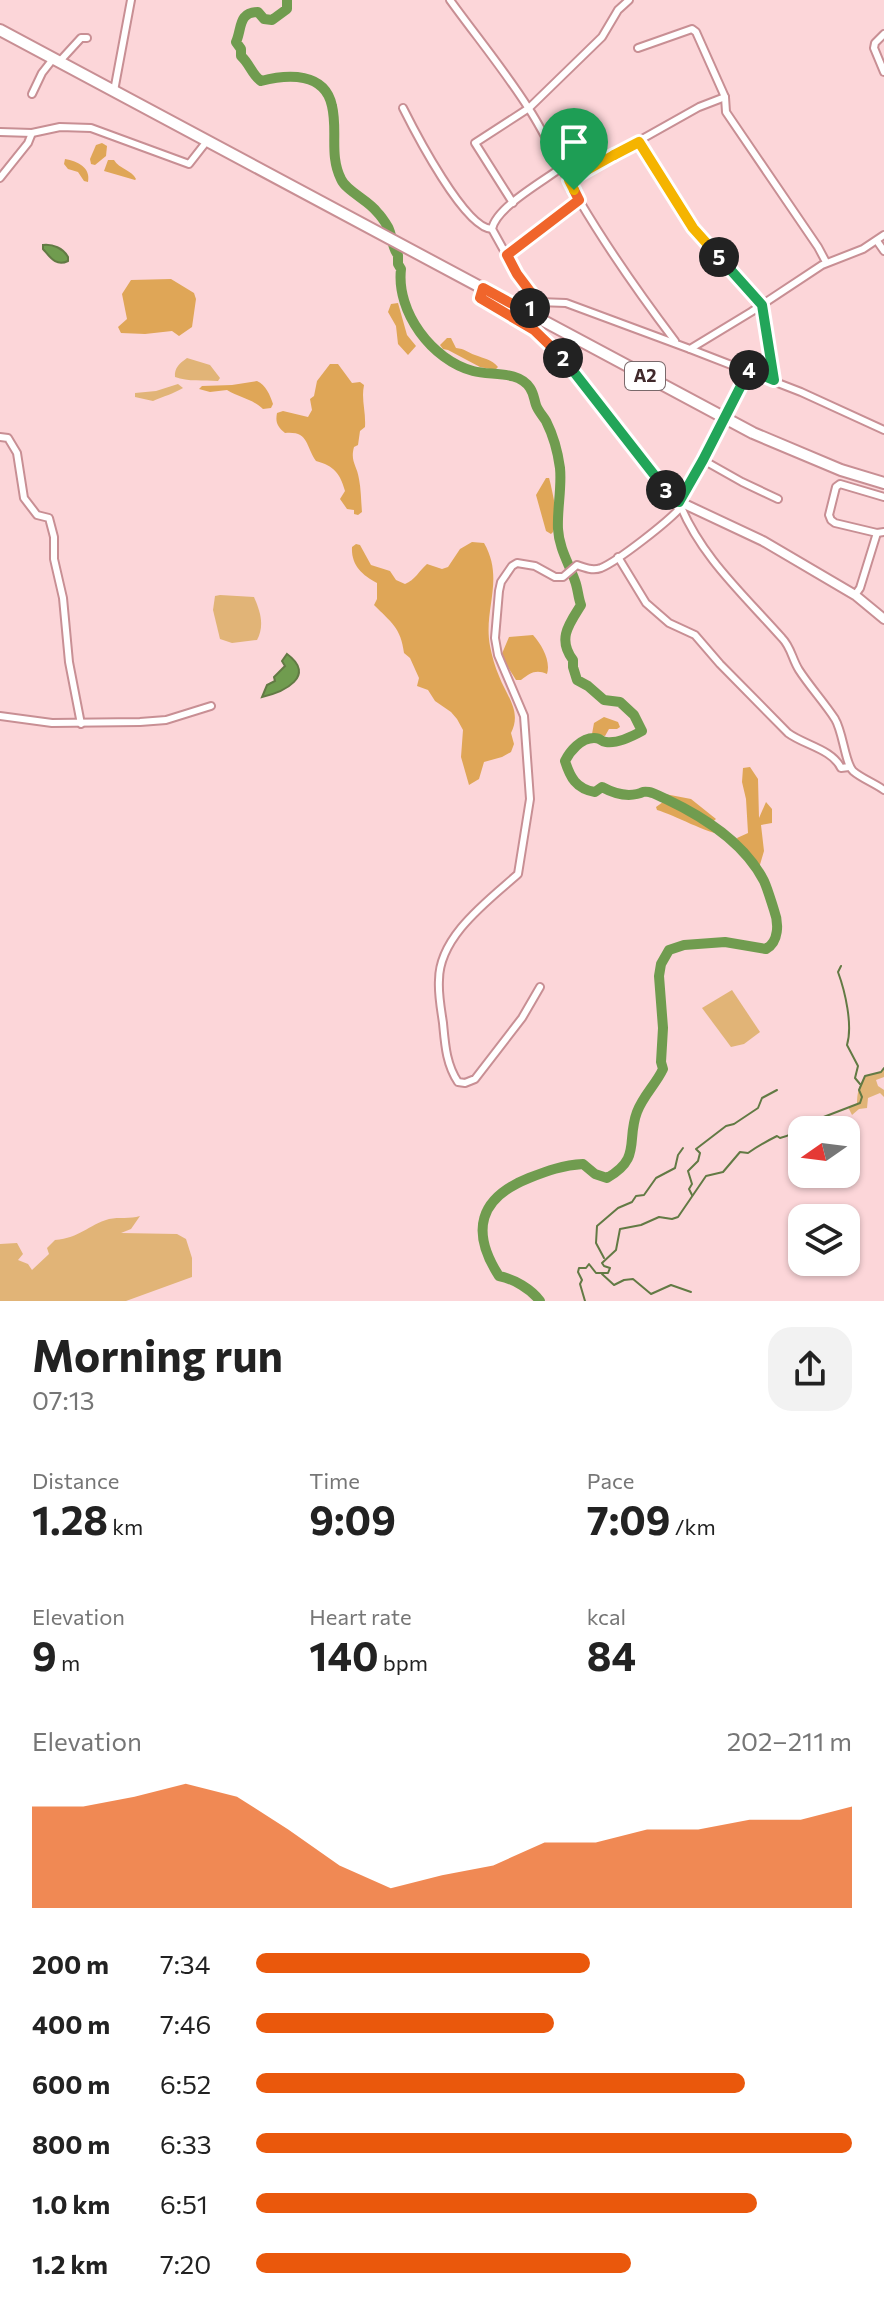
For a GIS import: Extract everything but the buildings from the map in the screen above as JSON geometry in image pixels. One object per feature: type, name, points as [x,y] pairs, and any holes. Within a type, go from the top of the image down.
[{"type":"main road","name":"A2","points":[[0,30],[753,433],[841,470],[884,483]]},
{"type":"street","points":[[114,91],[131,0]]},
{"type":"street","points":[[450,0],[529,108],[579,200],[640,294],[675,341]]},
{"type":"street","points":[[513,203],[475,143],[529,108],[602,37],[618,10],[629,0]]},
{"type":"street","points":[[638,48],[692,29],[699,36],[725,97],[726,112],[733,125],[826,262]]},
{"type":"street","points":[[884,34],[877,39],[874,48],[884,72]]},
{"type":"street","points":[[32,94],[42,73],[81,38],[87,38]]},
{"type":"street","points":[[569,180],[699,107],[725,97]]},
{"type":"street","points":[[403,108],[453,194],[484,228],[492,229]]},
{"type":"street","points":[[0,132],[32,133],[60,127],[91,128],[189,164],[207,141]]},
{"type":"street","points":[[0,178],[28,143],[32,133]]},
{"type":"street","points":[[639,142],[693,228],[762,305],[774,380]]},
{"type":"street","points":[[538,302],[517,274],[492,229],[495,220],[513,203],[562,167]]},
{"type":"street","points":[[507,255],[579,200]]},
{"type":"street","points":[[690,349],[826,262],[863,249],[884,235]]},
{"type":"street","points":[[877,241],[884,251]]},
{"type":"street","points":[[483,288],[480,298],[534,330],[561,355],[614,420],[659,482],[680,504],[687,521],[714,562],[790,648],[796,665],[836,721],[849,767],[884,790]]},
{"type":"street","points":[[527,312],[538,302],[566,303],[774,380],[884,430]]},
{"type":"street","points":[[540,987],[522,1018],[475,1079],[458,1082],[450,1071],[438,977],[443,959],[461,927],[518,874],[530,799],[524,716],[501,666],[495,638],[501,582],[517,563],[535,566],[555,577],[563,577],[577,565],[585,569],[599,569],[618,557],[680,504],[748,370]]},
{"type":"street","points":[[0,437],[8,438],[17,453],[24,498],[37,515],[49,518],[81,724]]},
{"type":"street","points":[[703,460],[778,499]]},
{"type":"street","points":[[855,595],[880,532],[831,520],[829,515],[836,487],[840,484],[884,497]]},
{"type":"street","points":[[680,504],[763,541],[855,595],[884,619]]},
{"type":"street","points":[[618,557],[646,603],[669,623],[695,635],[788,733],[837,760],[841,768],[849,767]]},
{"type":"street","points":[[0,716],[81,724],[166,720],[211,706]]},
{"type":"shaded area","points":[[102,143],[107,146],[106,156],[95,165],[91,164],[96,145]]},
{"type":"shaded area","points":[[65,159],[82,166],[88,173],[88,182],[78,172],[68,169]]},
{"type":"shaded area","points":[[108,160],[114,160],[136,179],[104,171]]},
{"type":"shaded area","points":[[43,245],[61,249],[68,261],[60,263],[54,260]]},
{"type":"shaded area","points":[[171,279],[194,293],[192,327],[179,336],[172,331],[121,333],[118,327],[127,319],[122,294],[131,280]]},
{"type":"shaded area","points":[[398,303],[407,335],[416,346],[408,355],[398,344],[396,326],[388,312],[391,304]]},
{"type":"shaded area","points":[[451,338],[456,348],[493,362],[498,367],[495,370],[480,367],[443,349],[440,345]]},
{"type":"shaded area","points":[[187,358],[210,365],[220,378],[218,381],[175,377],[177,368]]},
{"type":"shaded area","points":[[330,364],[338,364],[352,383],[364,385],[365,427],[360,431],[358,445],[353,452],[361,491],[362,512],[358,515],[354,514],[354,510],[347,509],[340,499],[345,491],[335,471],[316,461],[302,437],[285,433],[277,422],[277,413],[283,411],[308,417],[312,410],[310,399],[314,396],[317,381]]},
{"type":"shaded area","points":[[257,381],[269,394],[273,404],[271,408],[263,409],[227,390],[210,392],[199,389],[202,386]]},
{"type":"shaded area","points":[[178,384],[183,388],[153,401],[135,397],[135,393]]},
{"type":"shaded area","points":[[546,478],[550,480],[556,511],[551,534],[546,531],[536,495]]},
{"type":"shaded area","points":[[472,542],[484,543],[490,556],[493,582],[490,646],[515,718],[511,752],[484,762],[479,779],[469,785],[461,757],[463,730],[451,712],[435,701],[428,690],[417,686],[419,678],[410,658],[404,653],[398,631],[374,605],[377,583],[358,569],[352,547],[360,545],[371,565],[390,571],[396,580],[405,584],[427,564],[442,569],[448,567],[460,549]]},
{"type":"shaded area","points":[[215,596],[254,597],[261,623],[257,640],[232,643],[220,639],[213,610]]},
{"type":"shaded area","points":[[533,635],[545,653],[547,674],[536,672],[516,680],[501,656],[509,637]]},
{"type":"shaded area","points":[[287,654],[299,669],[298,676],[287,687],[262,697],[267,685],[275,681],[274,677],[285,666],[282,661]]},
{"type":"shaded area","points":[[604,717],[618,722],[620,727],[609,729],[605,736],[592,734],[594,723]]},
{"type":"shaded area","points":[[750,767],[758,779],[759,818],[766,802],[772,809],[772,823],[761,825],[764,851],[759,868],[741,850],[737,838],[748,833],[742,782],[743,768]]},
{"type":"shaded area","points":[[665,794],[691,799],[716,819],[709,825],[721,834],[657,810]]},
{"type":"shaded area","points":[[732,990],[760,1032],[744,1044],[731,1047],[702,1008]]},
{"type":"shaded area","points":[[884,1068],[884,1077],[876,1080],[884,1090],[884,1097],[880,1093],[868,1098],[867,1108],[859,1109],[852,1115],[848,1107],[857,1104],[865,1076],[881,1072]]},
{"type":"shaded area","points":[[140,1216],[131,1229],[121,1233],[177,1234],[186,1239],[192,1258],[192,1277],[126,1301],[0,1301],[0,1244],[17,1243],[23,1254],[18,1260],[28,1264],[32,1270],[49,1254],[47,1248],[55,1240],[71,1237],[109,1219]]},
{"type":"waterway","points":[[287,0],[287,9],[272,20],[264,19],[258,12],[244,18],[236,42],[241,56],[261,81],[282,77],[304,78],[322,87],[332,106],[337,170],[347,188],[373,208],[388,227],[401,269],[404,302],[420,332],[431,345],[458,365],[473,371],[519,378],[525,382],[551,432],[560,468],[559,536],[581,605],[566,632],[568,652],[577,680],[604,700],[620,702],[634,715],[642,731],[615,742],[594,738],[580,743],[565,761],[572,777],[578,785],[595,792],[602,787],[623,795],[651,793],[680,806],[722,832],[756,867],[776,915],[776,937],[766,949],[725,942],[684,945],[669,950],[661,964],[659,976],[663,1069],[640,1106],[634,1122],[629,1156],[618,1171],[607,1178],[595,1174],[583,1164],[555,1169],[512,1186],[490,1206],[483,1230],[484,1245],[490,1260],[499,1276],[522,1285],[540,1301]]},
{"type":"waterway","points":[[841,966],[838,972],[849,1018],[847,1045],[858,1066],[855,1078],[860,1084]]},
{"type":"waterway","points":[[585,1301],[579,1268],[586,1268],[589,1264],[596,1273],[608,1273],[610,1268],[602,1263],[616,1250],[620,1229],[659,1217],[678,1217],[706,1176],[723,1172],[740,1152],[748,1153],[777,1136],[787,1136],[807,1125],[814,1126],[821,1118],[860,1103],[862,1097],[859,1090],[865,1076],[881,1072],[884,1068]]},
{"type":"waterway","points":[[692,1195],[688,1171],[698,1161],[700,1153],[696,1149],[726,1126],[758,1108],[762,1098],[777,1090]]},
{"type":"waterway","points":[[604,1258],[596,1243],[597,1226],[636,1196],[644,1195],[656,1178],[675,1168],[683,1148]]},
{"type":"waterway","points":[[602,1274],[614,1285],[633,1279],[651,1294],[671,1285],[691,1292]]},
{"type":"route","points":[[639,142],[693,228],[762,305],[774,380],[748,370],[679,502],[659,482],[561,355],[534,330],[480,298],[483,288],[527,312],[538,302],[507,255],[579,200],[574,190],[569,180],[639,142]]}]
